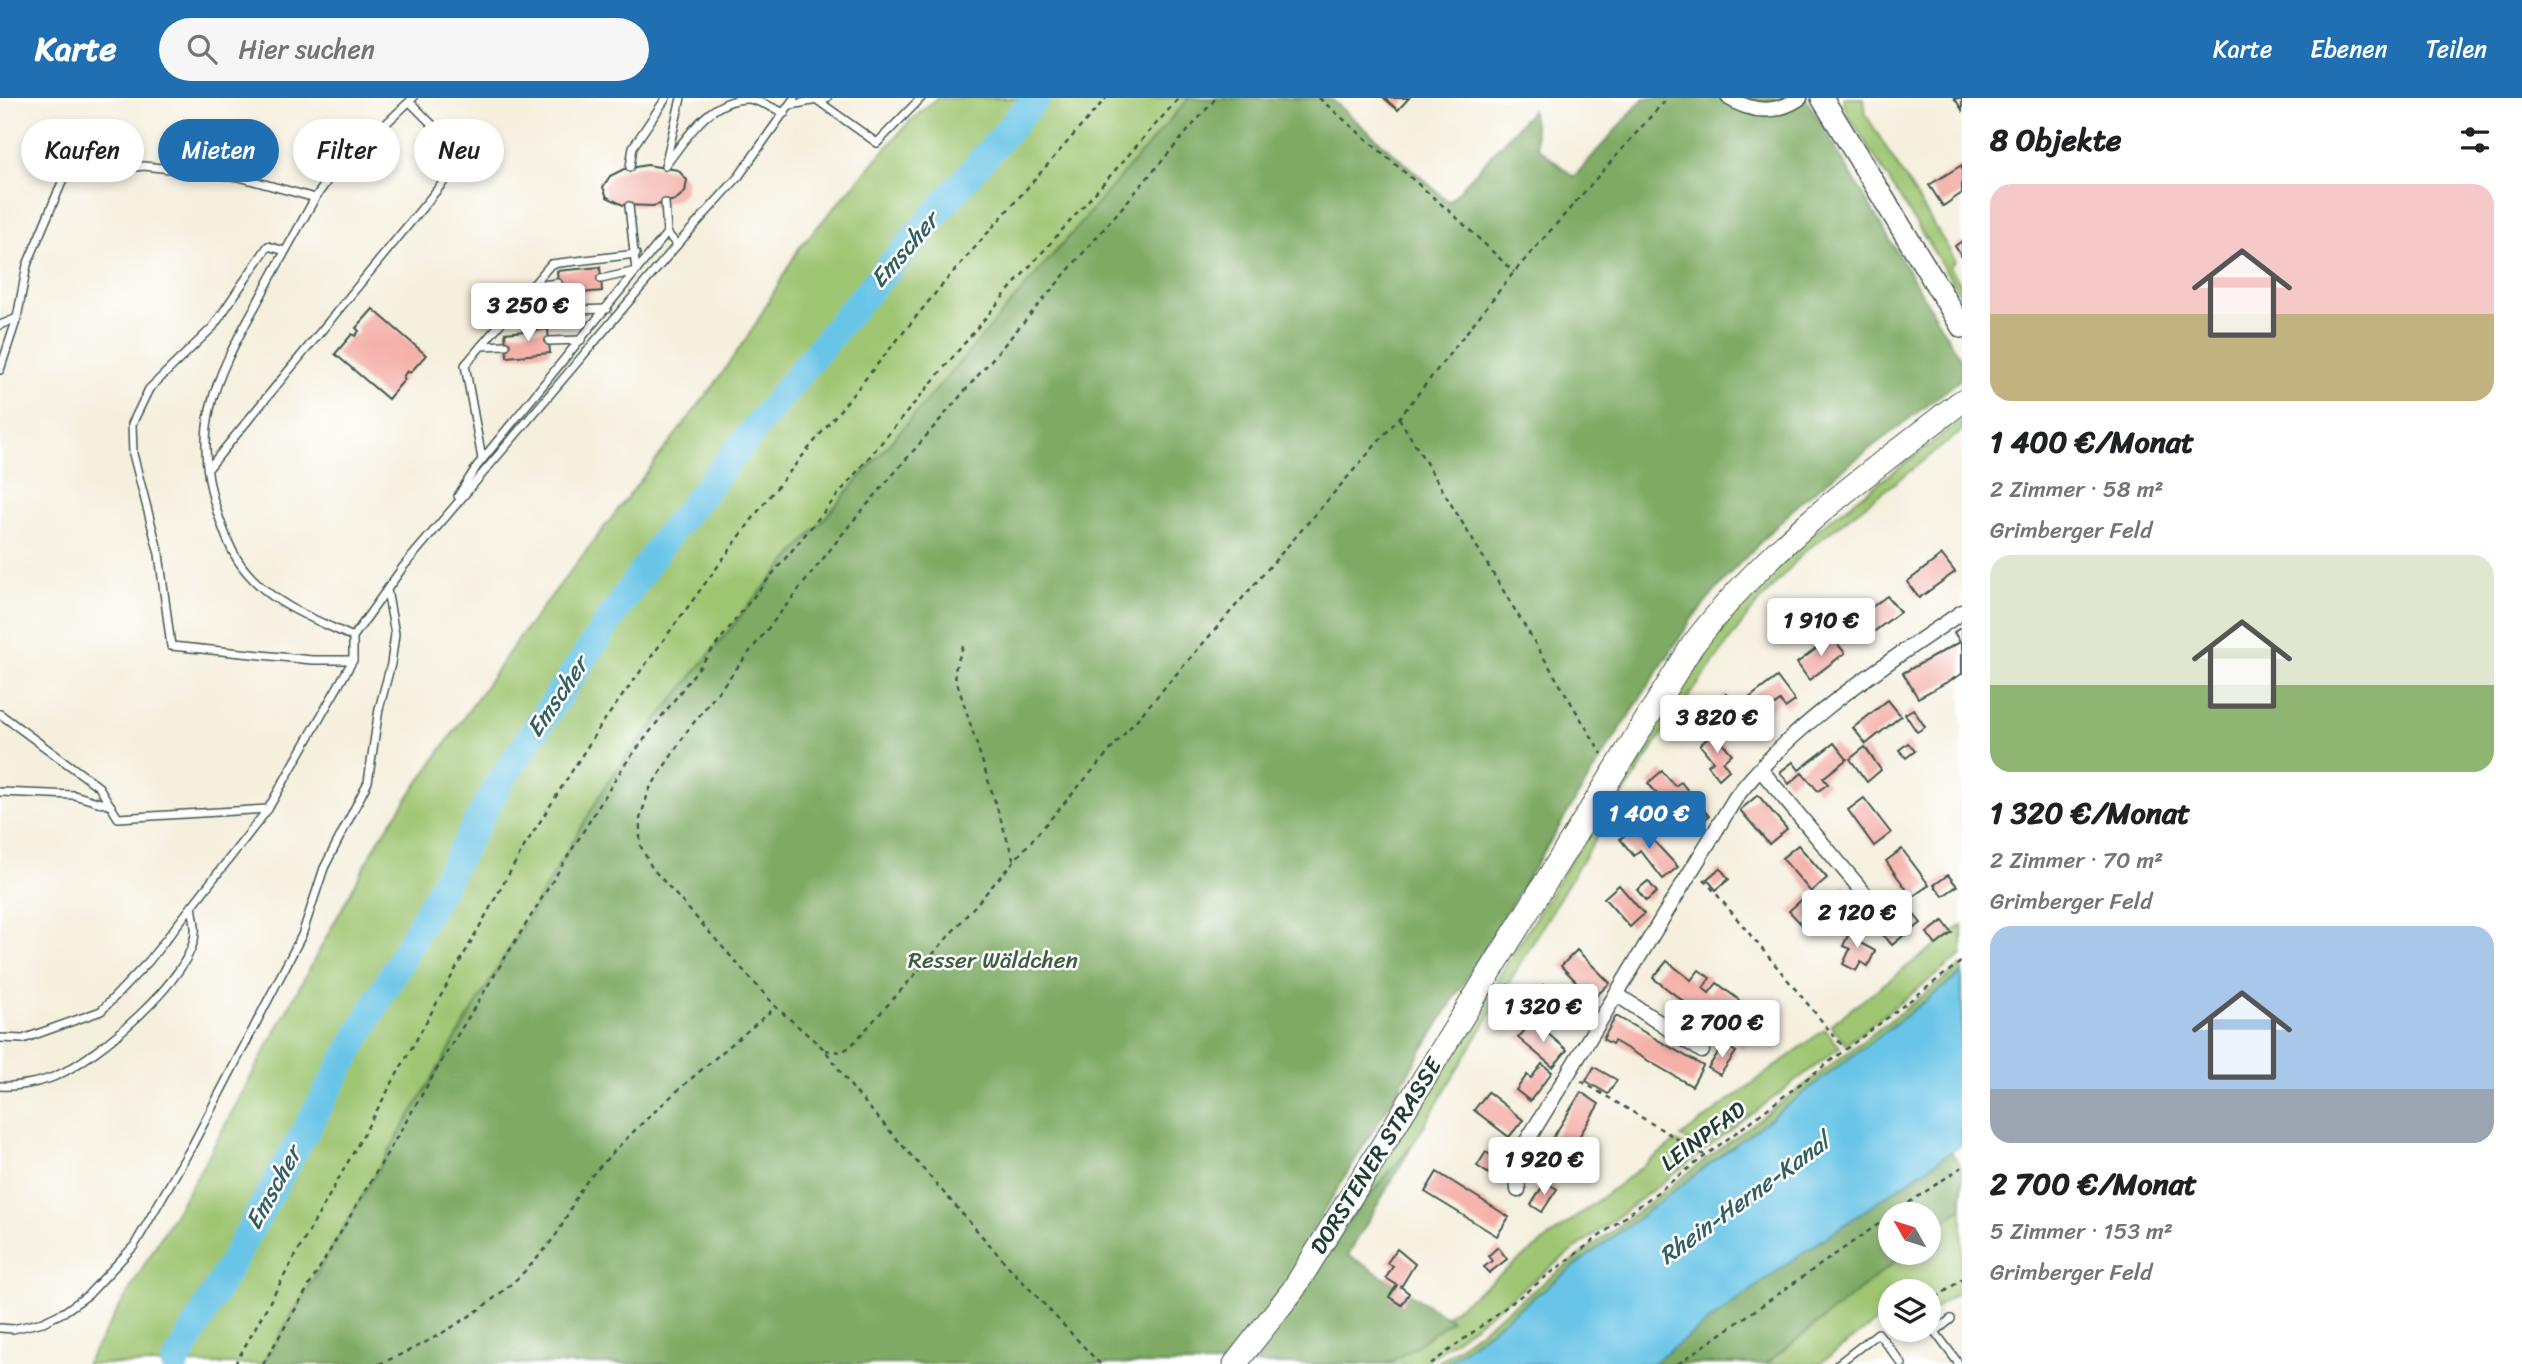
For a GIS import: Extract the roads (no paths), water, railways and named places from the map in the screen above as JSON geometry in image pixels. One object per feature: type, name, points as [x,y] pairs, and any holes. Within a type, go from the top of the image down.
[{"type":"main road","points":[[1822,98],[1962,327]]},
{"type":"main road","name":"DORSTENER STRASSE","points":[[1235,1364],[1293,1290],[1692,646],[1763,562],[1842,492],[1962,401]]},
{"type":"street","points":[[1729,98],[1759,111],[1781,108],[1800,98]]},
{"type":"street","points":[[1518,1190],[1516,1159],[1692,866],[1737,797],[1760,769],[1819,713],[1962,612]]},
{"type":"street","points":[[1760,769],[1869,899]]},
{"type":"street","points":[[1616,994],[1702,1051]]},
{"type":"lane","points":[[630,167],[633,147],[666,98]]},
{"type":"lane","points":[[681,98],[665,166],[714,109],[734,100],[756,100],[785,113]]},
{"type":"lane","points":[[450,509],[491,467],[677,245],[739,176],[792,102],[827,98]]},
{"type":"lane","points":[[817,100],[877,143],[921,98]]},
{"type":"lane","points":[[208,469],[464,157],[412,100],[330,177],[314,198],[222,366],[208,412],[205,451],[213,503],[233,556],[247,573],[278,600],[353,638]]},
{"type":"lane","points":[[0,370],[17,318],[27,265],[65,175],[144,166],[239,177],[314,198]]},
{"type":"lane","points":[[665,204],[667,233],[677,245]]},
{"type":"lane","points":[[629,206],[636,271]]},
{"type":"lane","points":[[0,1038],[23,1039],[101,1011],[149,961],[268,809],[353,660],[353,638],[387,590],[450,509],[482,459],[667,233]]},
{"type":"lane","points":[[285,251],[268,246],[213,327],[149,389],[132,424],[133,454],[159,554],[171,646],[300,659],[353,660]]},
{"type":"lane","points":[[491,467],[482,459],[465,365],[551,264],[636,254]]},
{"type":"lane","points":[[601,279],[636,271]]},
{"type":"lane","points":[[532,286],[558,283]]},
{"type":"lane","points":[[575,310],[607,309]]},
{"type":"lane","points":[[507,315],[532,314]]},
{"type":"lane","points":[[0,325],[17,318]]},
{"type":"lane","points":[[549,341],[581,341]]},
{"type":"lane","points":[[481,346],[506,345]]},
{"type":"lane","points":[[0,1328],[13,1329],[43,1322],[65,1312],[88,1295],[134,1246],[191,1146],[302,935],[324,868],[368,782],[379,709],[391,664],[395,634],[387,590]]},
{"type":"lane","points":[[0,714],[99,787],[118,818],[268,809]]},
{"type":"lane","points":[[0,792],[74,795],[111,806]]},
{"type":"lane","points":[[0,1086],[58,1075],[113,1039],[149,1008],[180,966],[195,935],[192,906]]},
{"type":"lane","points":[[1951,1319],[1935,1332],[1959,1364]]},
{"type":"lane","points":[[1838,1364],[1878,1333],[1901,1364]]},
{"type":"water","name":"Rhein-Herne-Kanal","points":[[1962,973],[1962,1144],[1788,1263],[1651,1364],[1445,1364]]},
{"type":"waterway","name":"Emscher","points":[[175,1364],[500,782],[661,544],[844,319],[1036,98]]},
{"type":"park label","name":"Resser Wäldchen","points":[[993,960]]}]
